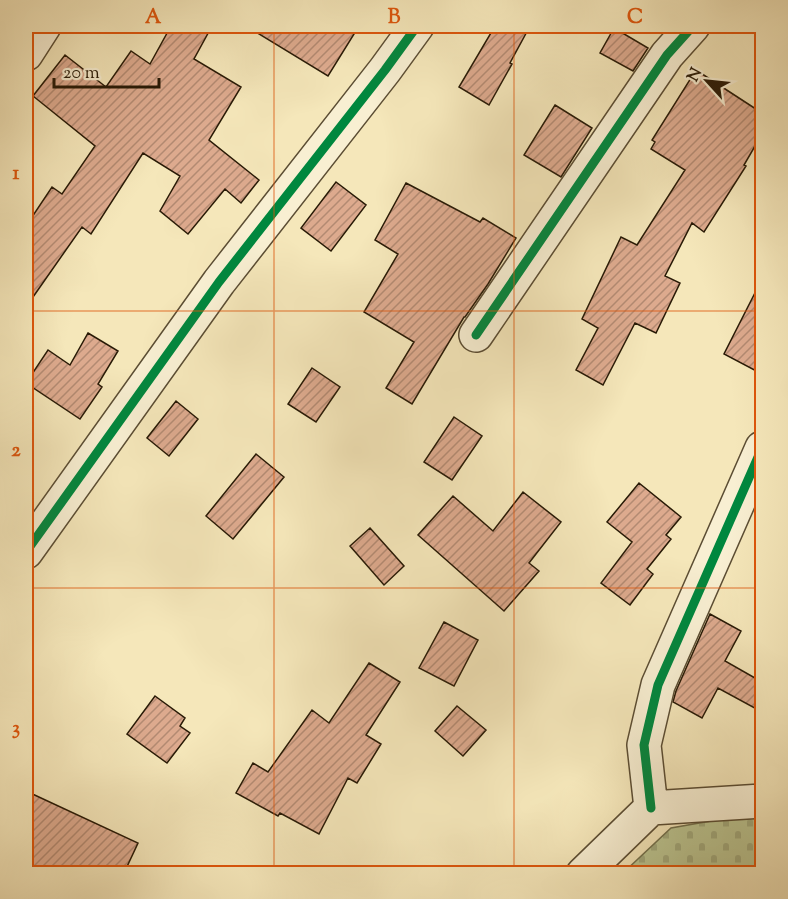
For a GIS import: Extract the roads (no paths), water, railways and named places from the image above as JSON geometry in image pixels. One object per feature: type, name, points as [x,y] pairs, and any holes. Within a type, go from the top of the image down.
[{"type":"street","points":[[26,54],[44,26]]},
{"type":"street","points":[[26,552],[219,282],[417,26]]},
{"type":"street","points":[[476,335],[667,55],[693,26]]},
{"type":"street","points":[[651,808],[644,746],[658,685],[762,448]]},
{"type":"street","points":[[583,873],[651,808],[762,801]]}]
